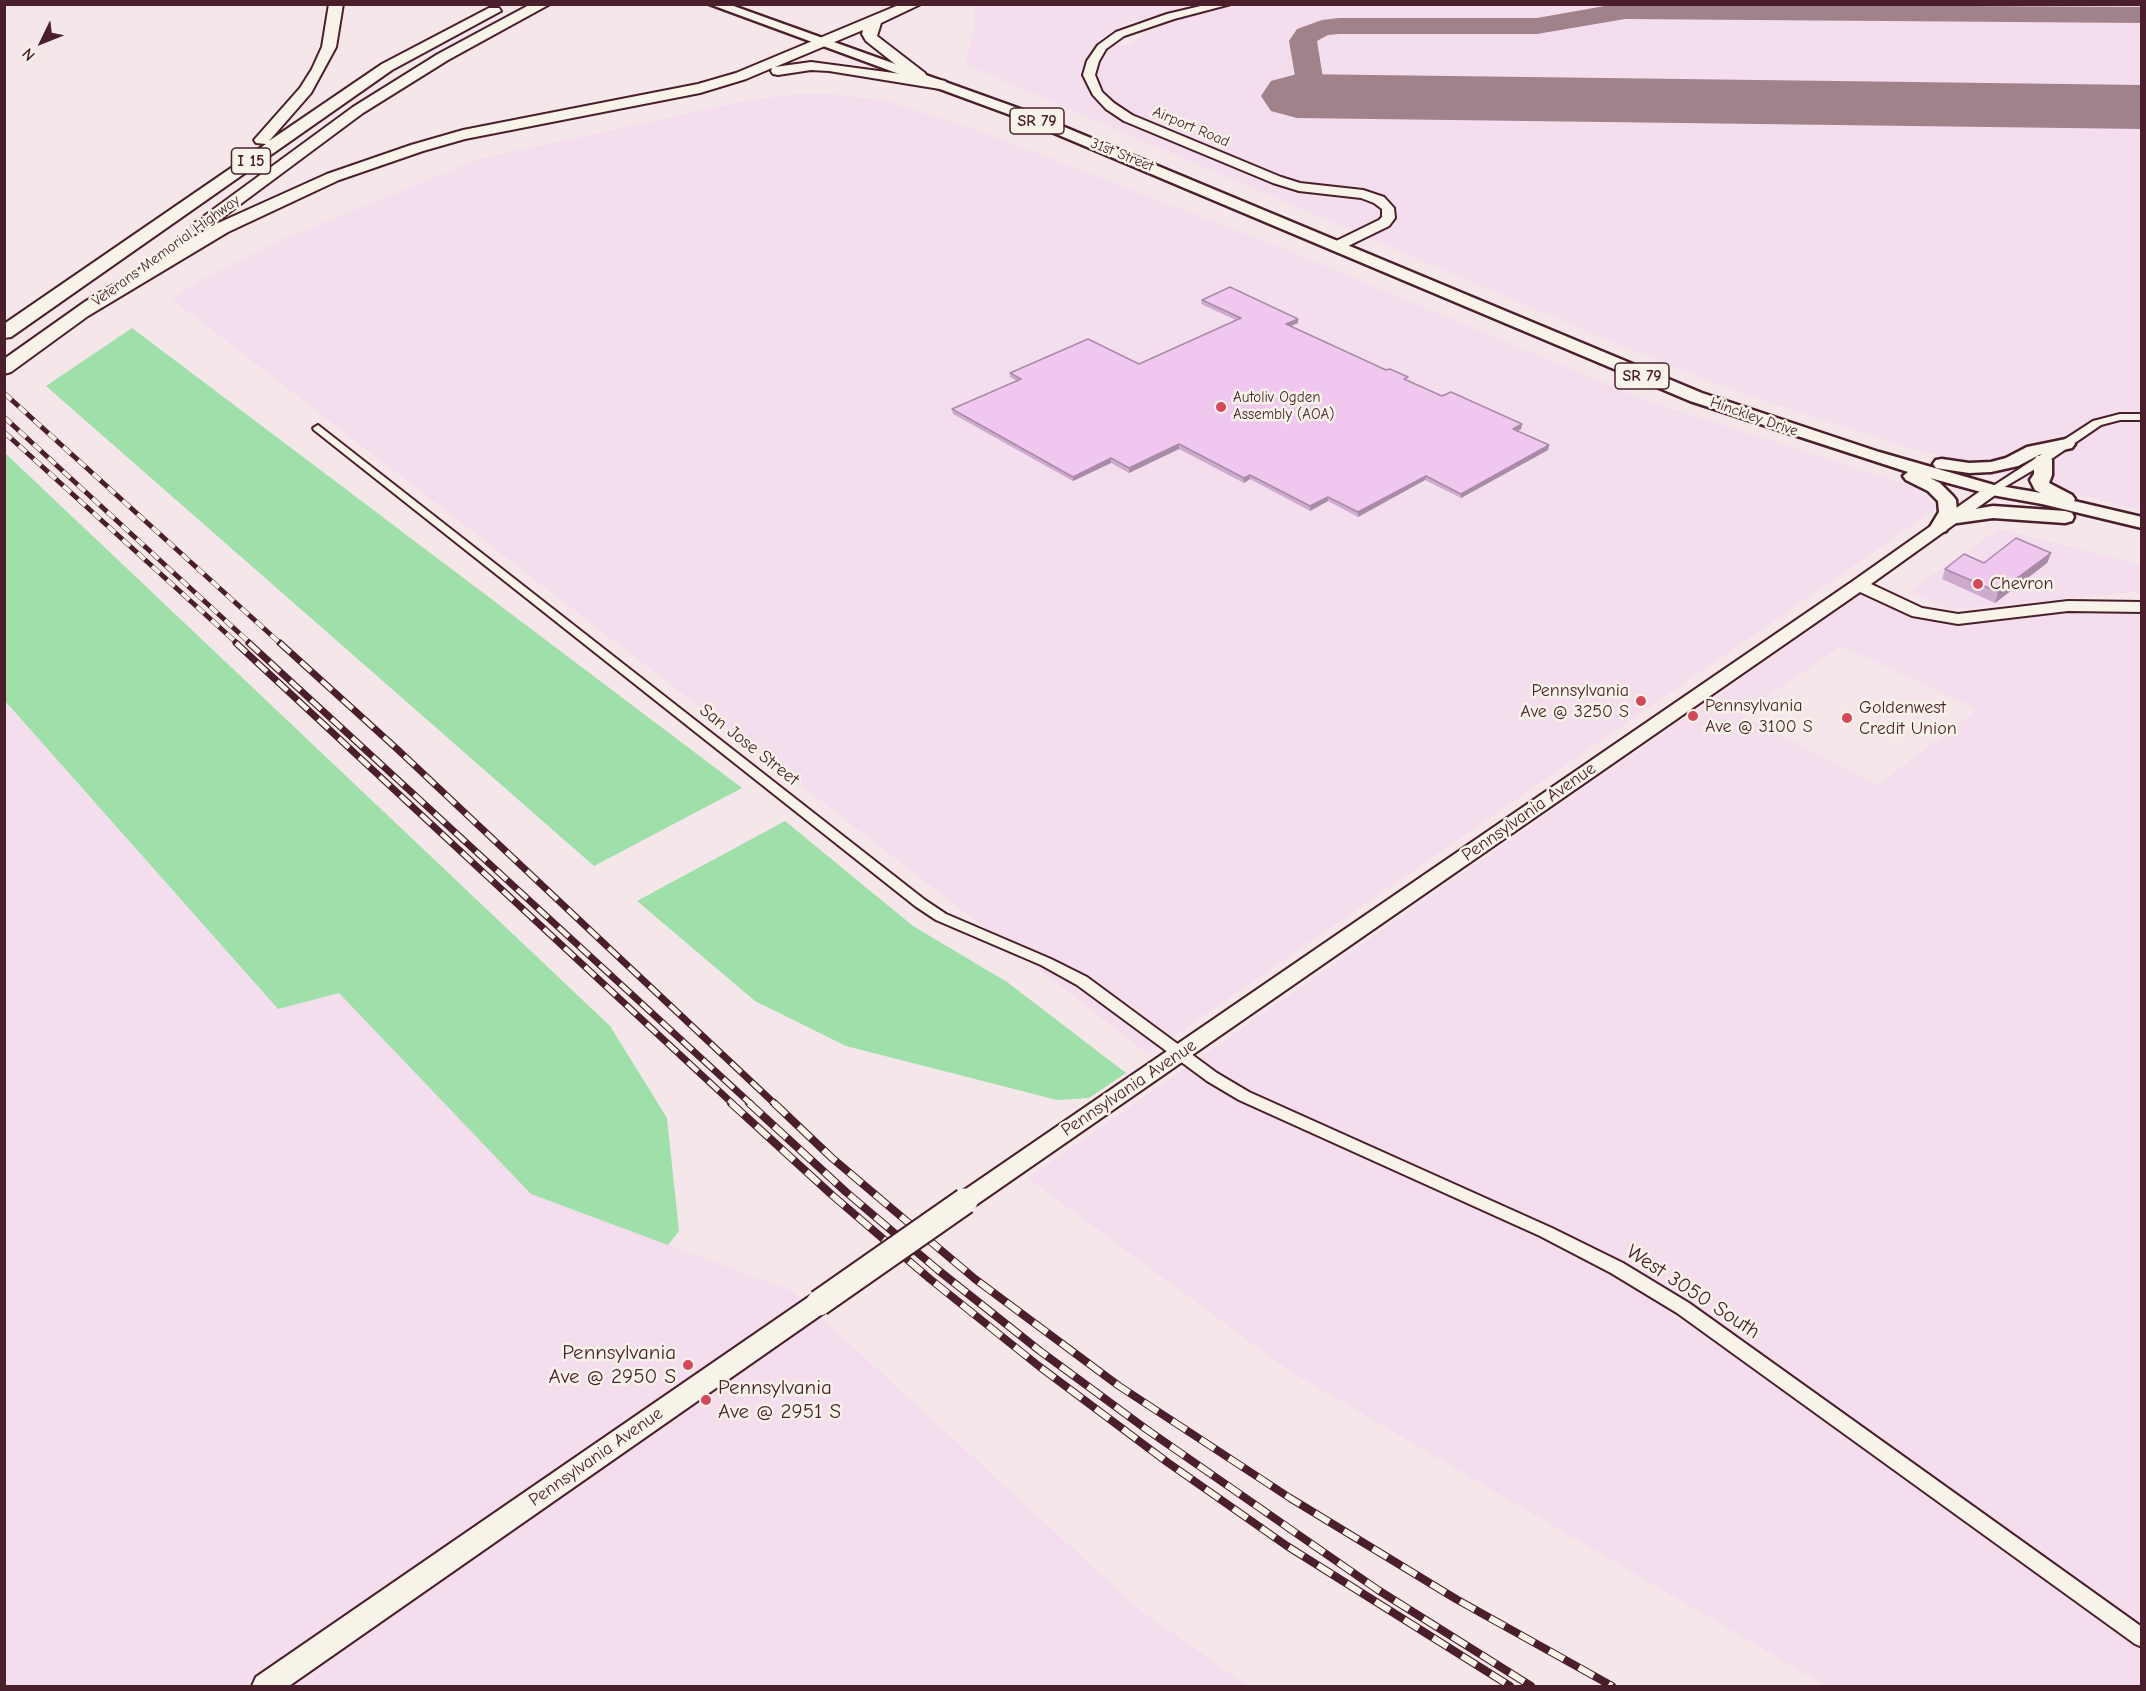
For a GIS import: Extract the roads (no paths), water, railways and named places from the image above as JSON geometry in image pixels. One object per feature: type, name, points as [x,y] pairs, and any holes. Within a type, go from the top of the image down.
[{"type":"highway","points":[[233,174],[288,111],[319,69],[329,47],[336,4]]},
{"type":"highway","name":"Veterans Memorial Highway","points":[[4,333],[387,67],[507,4]]},
{"type":"highway","name":"Veterans Memorial Highway","points":[[12,362],[358,110],[443,57],[543,4]]},
{"type":"highway","points":[[79,314],[222,228],[293,193],[333,177],[406,151],[463,135],[655,99],[741,76],[914,4]]},
{"type":"highway","points":[[874,22],[871,38],[920,76]]},
{"type":"highway","points":[[655,99],[685,96],[776,71],[811,66],[853,69],[940,84]]},
{"type":"main road","name":"31st Street","points":[[715,4],[920,76],[1133,159],[1522,325]]},
{"type":"main road","name":"Hinckley Drive","points":[[1522,325],[1706,401],[1880,458],[1992,490],[2092,510],[2142,523]]},
{"type":"main road","points":[[1880,458],[1969,468],[1991,467],[2012,462],[2033,451],[2066,444]]},
{"type":"main road","points":[[1880,458],[1934,488],[1947,500],[1948,512],[1945,523],[1993,512],[2067,517]]},
{"type":"main road","points":[[2043,460],[2043,476],[2039,480],[2041,486],[2092,510]]},
{"type":"main road","name":"Hinckley Drive","points":[[1992,490],[2035,508],[2142,535]]},
{"type":"street","name":"Airport Road","points":[[1226,4],[1172,16],[1120,34],[1102,47],[1093,61],[1089,75],[1097,93],[1110,106],[1128,118],[1278,180],[1299,186],[1364,194],[1379,200],[1388,208],[1389,218],[1384,223],[1337,246]]},
{"type":"street","points":[[1992,490],[2043,460],[2097,423],[2120,417],[2142,417]]},
{"type":"street","name":"San Jose Street","points":[[318,428],[920,903],[941,917],[1046,962],[1082,981],[1180,1053]]},
{"type":"street","name":"Pennsylvania Avenue","points":[[266,1686],[1859,585],[1992,490]]},
{"type":"street","points":[[1859,585],[1918,612],[1958,619],[2068,606],[2141,607]]},
{"type":"street","name":"West 3050 South","points":[[1180,1053],[1212,1077],[1244,1096],[1546,1232],[1627,1274],[1683,1308],[2142,1638]]},
{"type":"railway","points":[[4,393],[281,644]]},
{"type":"railway","points":[[4,417],[251,644]]},
{"type":"railway","points":[[4,432],[238,644]]},
{"type":"railway","points":[[236,643],[733,1104]]},
{"type":"railway","points":[[249,643],[751,1104]]},
{"type":"railway","points":[[280,643],[396,748],[775,1104]]},
{"type":"railway","points":[[731,1103],[832,1195],[930,1279],[1040,1367],[1167,1462],[1287,1546],[1510,1686]]},
{"type":"railway","points":[[749,1103],[846,1192],[938,1270],[1040,1351],[1146,1429],[1378,1590],[1531,1686]]},
{"type":"railway","points":[[774,1103],[832,1158],[975,1279],[1119,1386],[1290,1498],[1456,1599],[1612,1686]]},
{"type":"place","name":"Autoliv Ogden Assembly (AOA)","points":[[1221,407]]},
{"type":"place","name":"Chevron","points":[[1978,584]]},
{"type":"place","name":"Pennsylvania Ave @ 3250 S","points":[[1641,701]]},
{"type":"place","name":"Pennsylvania Ave @ 3100 S","points":[[1693,716]]},
{"type":"place","name":"Goldenwest Credit Union","points":[[1847,718]]},
{"type":"place","name":"Pennsylvania Ave @ 2950 S","points":[[688,1365]]},
{"type":"place","name":"Pennsylvania Ave @ 2951 S","points":[[706,1400]]}]
